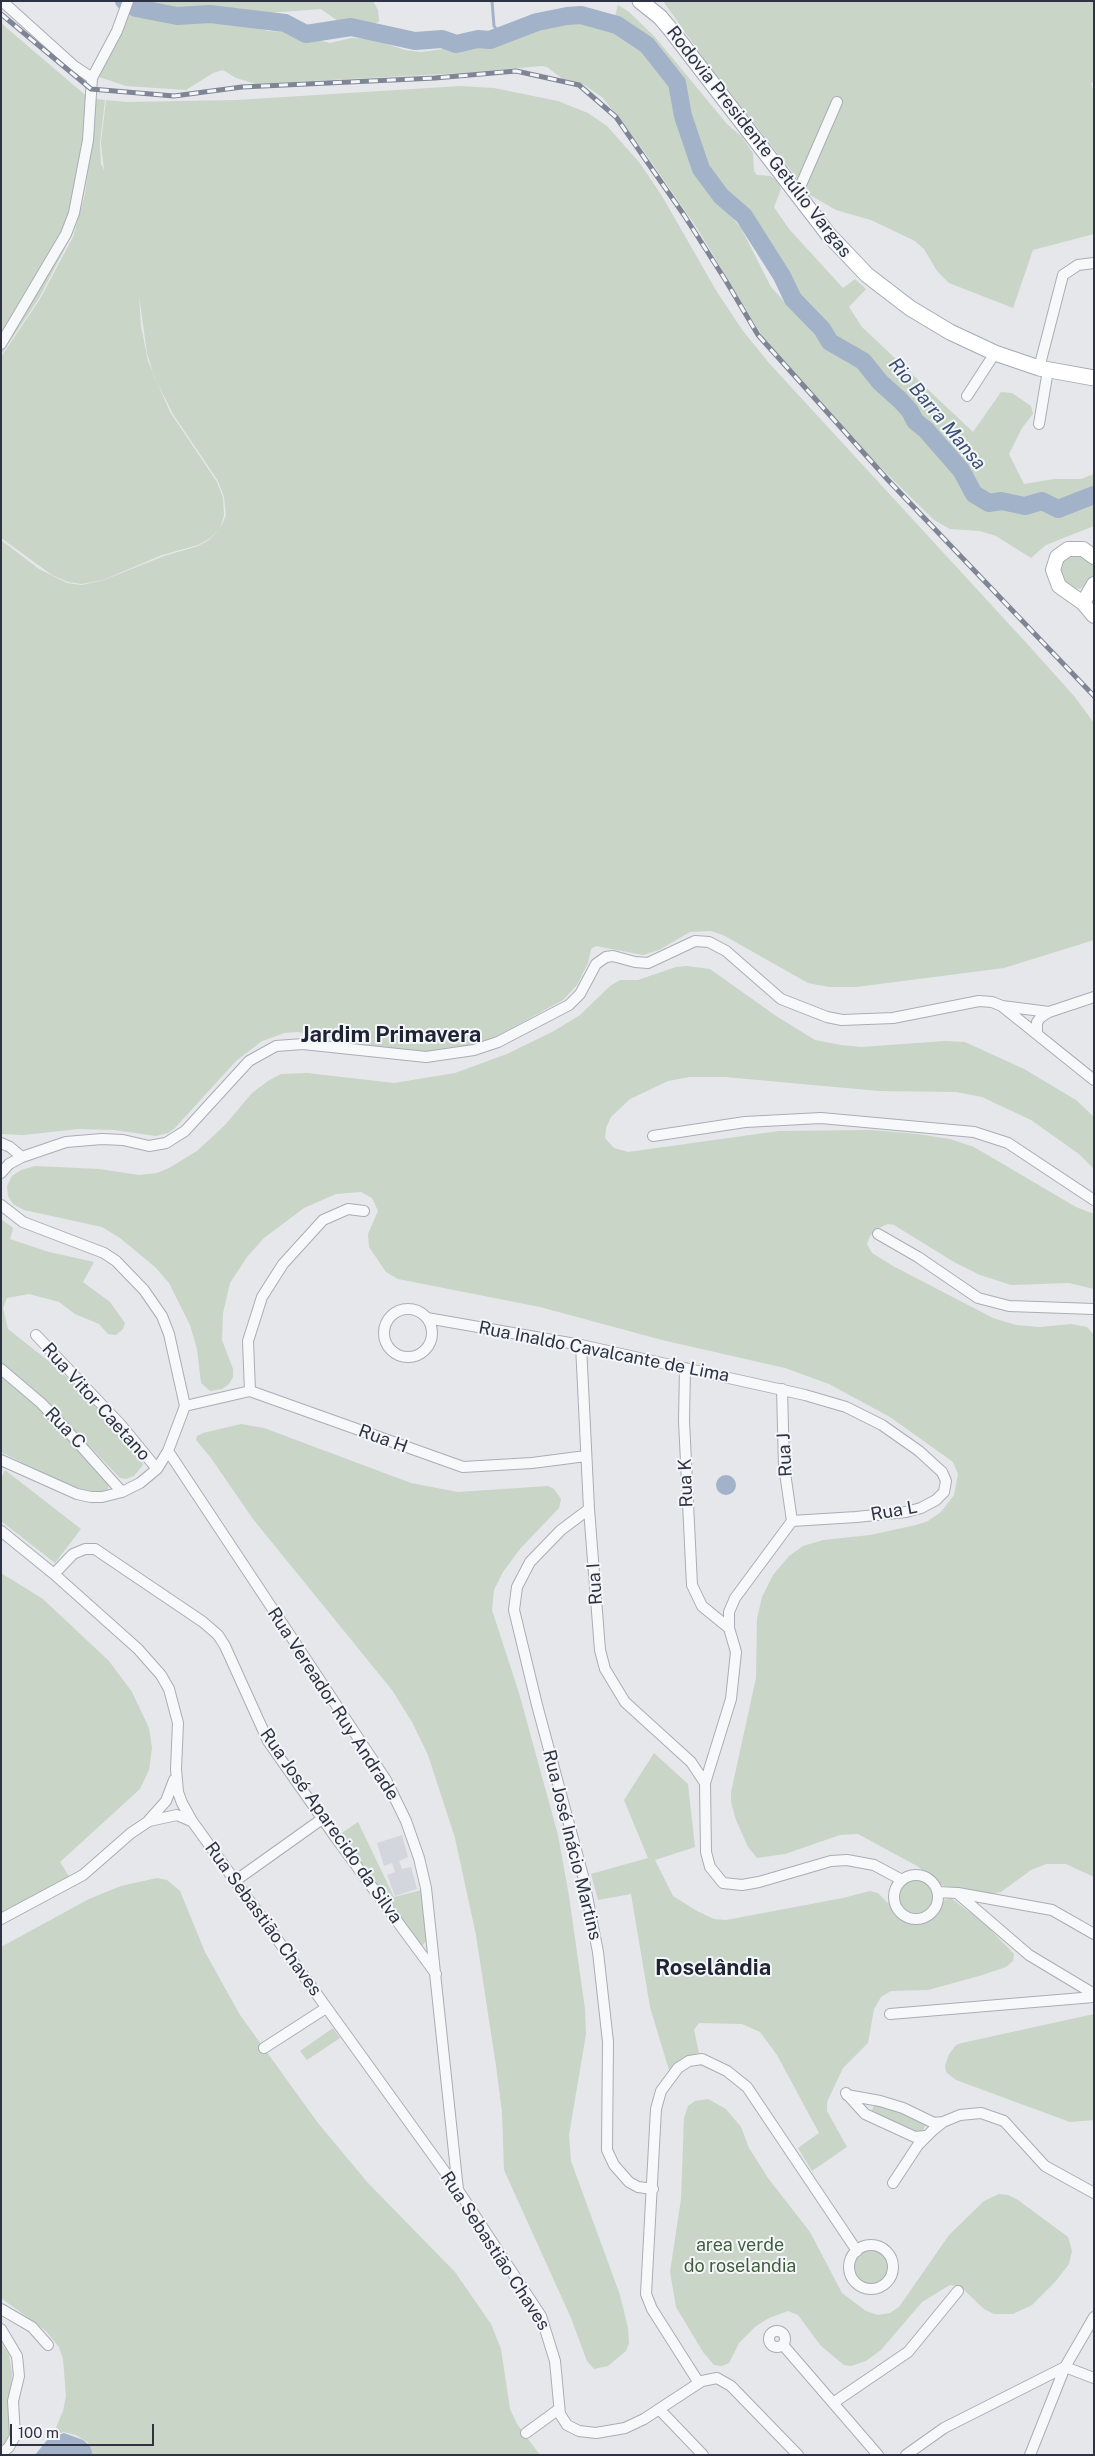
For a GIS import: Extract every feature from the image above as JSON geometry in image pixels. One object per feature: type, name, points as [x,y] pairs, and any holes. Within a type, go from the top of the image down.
[{"type":"main road","name":"Rodovia Presidente Getúlio Vargas","points":[[640,1],[660,17],[671,30],[846,256],[867,276],[910,308],[950,332],[995,353],[1044,369],[1094,378]]},
{"type":"street","points":[[2,1],[74,66],[92,78]]},
{"type":"street","points":[[1,344],[66,234],[74,213],[88,140],[92,78],[128,1]]},
{"type":"street","points":[[797,194],[837,102]]},
{"type":"street","points":[[1039,424],[1044,369],[1063,275],[1074,266],[1094,263]]},
{"type":"street","points":[[967,396],[995,353]]},
{"type":"street","points":[[1094,557],[1086,550],[1072,548],[1060,554],[1053,566],[1057,583],[1082,603],[1094,616]]},
{"type":"street","points":[[1082,603],[1094,584]]},
{"type":"street","points":[[1,1173],[10,1164],[22,1157],[66,1142],[93,1139],[123,1140],[150,1146],[166,1143],[185,1131],[249,1061],[276,1046],[303,1044],[426,1057],[487,1047],[569,1005],[580,994],[596,964],[606,957],[614,956],[634,962],[648,963],[695,941],[709,942],[726,951],[781,999],[826,1017],[842,1020],[893,1018],[979,1001],[1050,1012]]},
{"type":"street","points":[[1037,1034],[1037,1022],[1050,1012],[1094,996]]},
{"type":"street","points":[[1002,1006],[1094,1080]]},
{"type":"street","points":[[653,1136],[745,1122],[821,1118],[974,1132],[1008,1143],[1094,1200]]},
{"type":"street","points":[[1,1143],[10,1147],[22,1157]]},
{"type":"street","points":[[1,1205],[23,1222],[104,1253],[121,1266],[144,1290],[162,1316],[169,1334],[185,1406],[168,1451],[157,1469],[140,1483],[122,1492],[96,1497],[77,1494],[1,1461]]},
{"type":"street","points":[[185,1406],[250,1391],[248,1340],[262,1297],[283,1264],[323,1220],[348,1209],[364,1211]]},
{"type":"street","points":[[878,1234],[918,1257],[978,1298],[1009,1306],[1094,1310]]},
{"type":"street","name":"Rua Inaldo Cavalcante de Lima","points":[[427,1318],[433,1334],[431,1343],[422,1353],[405,1357],[390,1349],[384,1330],[393,1315],[408,1309],[416,1311],[427,1318],[581,1345],[782,1389]]},
{"type":"street","name":"Rua Vitor Caetano","points":[[36,1335],[121,1425],[157,1469]]},
{"type":"street","name":"Rua I","points":[[581,1345],[589,1509],[600,1650],[605,1669],[625,1702],[691,1762],[705,1783]]},
{"type":"street","name":"Rua K","points":[[685,1368],[684,1421],[692,1585],[696,1598],[708,1611]]},
{"type":"street","name":"Rua C","points":[[1,1369],[52,1415],[91,1454],[122,1492]]},
{"type":"street","name":"Rua L","points":[[782,1389],[846,1407],[882,1425],[937,1466],[944,1475],[946,1484],[944,1492],[936,1500],[913,1510],[856,1517],[792,1521]]},
{"type":"street","name":"Rua J","points":[[782,1389],[784,1466],[792,1521]]},
{"type":"street","name":"Rua H","points":[[250,1391],[463,1467],[532,1463],[586,1456]]},
{"type":"street","name":"Rua Vereador Ruy Andrade","points":[[168,1451],[386,1780],[406,1821],[425,1879],[437,1975],[458,2190]]},
{"type":"street","name":"Rua José Inácio Martins","points":[[589,1509],[561,1530],[530,1562],[517,1587],[514,1610],[537,1705],[583,1876],[598,1952],[608,2042],[607,2150],[614,2165],[628,2182],[634,2186],[653,2189]]},
{"type":"street","points":[[708,1611],[723,1609],[735,1598],[792,1521]]},
{"type":"street","name":"Rua Sebastião Chaves","points":[[1,1530],[54,1574],[138,1649],[169,1689],[178,1722],[176,1769],[179,1796],[192,1821],[458,2190],[544,2323],[555,2361],[559,2409],[563,2420],[572,2429],[596,2433],[630,2426],[699,2383]]},
{"type":"street","name":"Rua José Aparecido da Silva","points":[[54,1574],[73,1554],[85,1549],[96,1549],[211,1628],[225,1646],[268,1740],[322,1819],[437,1975]]},
{"type":"street","points":[[735,1598],[729,1612],[729,1628],[736,1652],[735,1679],[705,1783],[707,1858],[712,1872],[723,1883],[750,1884],[806,1867],[839,1860],[874,1865],[902,1880]]},
{"type":"street","points":[[708,1611],[729,1628]]},
{"type":"street","points":[[691,1762],[702,1768],[712,1763]]},
{"type":"street","points":[[1,1919],[83,1875],[142,1825],[158,1811],[169,1796],[176,1769]]},
{"type":"street","points":[[142,1825],[171,1816],[182,1816],[192,1821]]},
{"type":"street","points":[[235,1880],[322,1819]]},
{"type":"street","points":[[914,1875],[923,1876],[931,1880],[938,1892],[938,1904],[931,1914],[920,1919],[911,1919],[901,1913],[895,1902],[895,1890],[902,1880],[914,1875]]},
{"type":"street","points":[[938,1892],[957,1893],[1052,1910],[1094,1934]]},
{"type":"street","points":[[957,1893],[1029,1955],[1094,1996]]},
{"type":"street","points":[[890,2014],[1094,1996]]},
{"type":"street","points":[[264,2048],[326,2008]]},
{"type":"street","points":[[798,2455],[731,2386],[717,2378],[707,2379],[699,2383],[652,2309],[646,2294],[653,2189],[655,2116],[661,2091],[668,2080],[683,2064],[692,2060],[702,2059],[727,2071],[748,2087],[856,2250]]},
{"type":"street","points":[[925,2136],[914,2137],[865,2114],[845,2092],[910,2111],[934,2123],[943,2122],[967,2113],[989,2114],[1004,2121],[1044,2166],[1094,2193]]},
{"type":"street","points":[[893,2183],[925,2136],[943,2122]]},
{"type":"street","points":[[874,2245],[888,2252],[893,2267],[887,2282],[872,2289],[856,2283],[851,2275],[849,2265],[856,2250],[874,2245]]},
{"type":"street","points":[[833,2403],[908,2352],[958,2291]]},
{"type":"street","points":[[1,2308],[32,2327],[48,2345]]},
{"type":"street","points":[[1030,2455],[1064,2367],[1094,2317]]},
{"type":"street","points":[[1,2329],[17,2356],[20,2376],[13,2401],[15,2436],[9,2447],[1,2454]]},
{"type":"street","points":[[783,2345],[878,2455]]},
{"type":"street","points":[[906,2455],[944,2428],[1064,2367],[1094,2378]]},
{"type":"street","points":[[526,2433],[559,2409]]},
{"type":"street","points":[[659,2409],[702,2455]]},
{"type":"shaded area","points":[[402,1835],[408,1857],[399,1861],[402,1869],[411,1867],[417,1889],[395,1896],[387,1875],[395,1872],[392,1863],[384,1866],[377,1843]]},
{"type":"green space","points":[[145,1],[373,1],[378,10],[379,22],[370,25],[338,21],[321,9],[268,13],[235,8],[218,11],[199,7],[176,9],[154,5]]},
{"type":"green space","points":[[663,1],[1094,1],[1094,82],[1091,83],[1094,93],[1094,234],[1033,250],[1013,308],[949,283],[937,271],[924,249],[915,241],[871,220],[836,210],[810,195],[706,62]]},
{"type":"green space","points":[[618,5],[629,12],[655,37],[727,124],[741,136],[753,153],[754,171],[757,175],[770,176],[778,181],[781,189],[774,207],[789,229],[843,288],[855,279],[866,289],[849,307],[862,327],[973,432],[1001,392],[1012,393],[1031,406],[1033,414],[1022,428],[1009,454],[1024,484],[1054,479],[1081,479],[1094,474],[1094,492],[1070,502],[1042,498],[1030,503],[1003,496],[991,498],[976,487],[966,465],[905,400],[856,351],[835,341],[825,324],[792,285],[750,214],[712,178],[702,159],[686,98],[674,67],[639,32],[616,20],[589,12],[615,16]]},
{"type":"green space","points":[[129,9],[168,21],[232,19],[268,31],[287,32],[330,43],[351,38],[372,39],[405,50],[421,52],[474,45],[571,22],[593,21],[618,33],[642,49],[668,76],[675,95],[680,131],[692,166],[701,181],[741,228],[771,287],[825,346],[855,359],[873,381],[900,403],[914,427],[923,432],[929,443],[955,472],[977,503],[993,509],[1004,504],[1027,510],[1038,508],[1057,512],[1094,499],[1094,526],[1046,545],[1031,558],[996,536],[980,531],[950,529],[934,520],[874,461],[773,350],[762,336],[697,228],[643,150],[603,98],[583,84],[563,79],[547,67],[542,66],[462,73],[256,84],[236,78],[223,70],[213,73],[186,90],[126,86],[99,77]]},
{"type":"green space","points":[[1,23],[84,94],[96,99],[105,100],[100,143],[101,164],[104,170],[101,143],[106,100],[127,102],[236,100],[461,86],[494,88],[558,101],[588,113],[607,126],[639,162],[662,196],[717,292],[743,331],[769,363],[1031,648],[1074,696],[1094,723],[1094,940],[1004,968],[856,987],[829,987],[808,983],[723,935],[711,931],[690,932],[659,950],[643,955],[596,946],[591,949],[588,963],[577,985],[563,1000],[499,1035],[473,1045],[426,1053],[355,1044],[298,1032],[285,1033],[262,1041],[236,1061],[175,1128],[168,1133],[156,1136],[114,1130],[79,1129],[23,1135],[1,1134],[1,540],[39,569],[67,583],[82,585],[104,580],[164,556],[198,546],[209,540],[220,529],[209,539],[198,545],[162,555],[103,580],[82,584],[68,582],[52,575],[1,538],[1,357],[40,299],[73,237],[85,194],[95,111],[84,195],[72,235],[39,298],[1,355]],"holes":[[[139,296],[147,353],[153,372],[148,361],[141,326]],[[157,383],[173,414],[218,481],[224,497],[226,515],[220,529],[224,515],[223,498],[217,482],[170,412]]]},
{"type":"green space","points":[[1069,551],[1091,559],[1094,564],[1093,577],[1080,589],[1064,586],[1057,562]]},
{"type":"green space","points":[[687,966],[710,969],[776,1016],[815,1040],[861,1047],[945,1041],[965,1042],[1024,1069],[1076,1100],[1094,1117],[1094,1169],[1079,1154],[1031,1120],[982,1097],[956,1092],[879,1091],[725,1077],[690,1077],[668,1081],[630,1099],[611,1117],[606,1128],[605,1138],[614,1148],[628,1152],[779,1131],[871,1130],[918,1134],[950,1139],[974,1147],[1076,1207],[1094,1214],[1094,1289],[1069,1283],[1011,1285],[980,1275],[954,1262],[894,1225],[888,1224],[877,1229],[870,1236],[867,1244],[872,1253],[893,1266],[993,1318],[1016,1325],[1040,1327],[1071,1324],[1087,1327],[1094,1335],[1094,1877],[1066,1864],[1046,1864],[1031,1870],[1001,1892],[985,1895],[941,1885],[917,1866],[858,1834],[840,1835],[785,1854],[757,1858],[748,1847],[736,1820],[731,1802],[731,1792],[756,1678],[757,1619],[762,1597],[773,1575],[789,1556],[803,1546],[823,1540],[870,1535],[928,1521],[941,1512],[954,1495],[958,1474],[953,1462],[890,1417],[829,1384],[785,1368],[662,1340],[540,1307],[398,1279],[386,1272],[369,1247],[368,1234],[378,1211],[372,1198],[361,1192],[336,1194],[304,1208],[264,1238],[247,1257],[230,1283],[223,1313],[222,1340],[233,1369],[233,1377],[229,1384],[222,1389],[210,1391],[201,1383],[197,1349],[190,1325],[169,1283],[155,1267],[120,1238],[102,1227],[24,1210],[13,1204],[8,1196],[7,1186],[12,1176],[21,1170],[35,1166],[99,1169],[139,1175],[157,1173],[169,1168],[197,1151],[225,1125],[252,1093],[281,1074],[307,1073],[394,1083],[455,1073],[507,1054],[554,1031],[580,1015],[610,986],[620,980],[638,980],[676,967]]},
{"type":"green space","points":[[1,1219],[13,1228],[10,1239],[49,1252],[94,1262],[83,1282],[110,1302],[125,1323],[123,1329],[116,1335],[108,1334],[99,1324],[75,1314],[59,1302],[29,1294],[7,1298],[3,1308],[8,1329],[56,1367],[90,1400],[141,1459],[143,1465],[134,1476],[126,1479],[120,1478],[45,1400],[1,1364]]},
{"type":"green space","points":[[1,1376],[38,1406],[81,1448],[109,1485],[107,1491],[103,1494],[78,1491],[1,1452]]},
{"type":"green space","points":[[241,1424],[264,1428],[411,1483],[458,1492],[548,1486],[554,1489],[561,1499],[559,1508],[520,1549],[503,1572],[494,1590],[492,1610],[519,1693],[558,1835],[569,1896],[585,2009],[586,2034],[569,2135],[571,2161],[620,2295],[628,2328],[629,2343],[626,2351],[608,2366],[594,2369],[587,2361],[571,2318],[504,2170],[502,2112],[476,1935],[455,1838],[428,1755],[412,1722],[392,1690],[253,1519],[211,1458],[196,1440],[197,1436],[203,1433]]},
{"type":"green space","points":[[5,1470],[81,1529],[55,1563],[1,1521],[1,1479]]},
{"type":"green space","points":[[1,1573],[43,1599],[109,1661],[132,1692],[149,1728],[152,1748],[149,1770],[140,1789],[60,1862],[70,1878],[1,1915]]},
{"type":"green space","points":[[654,1753],[688,1784],[695,1847],[655,1860],[673,1896],[697,1911],[714,1919],[726,1920],[843,1898],[870,1891],[878,1893],[902,1918],[914,1923],[933,1917],[941,1908],[944,1900],[951,1898],[986,1925],[1014,1954],[1013,1961],[1006,1967],[979,1976],[928,1990],[891,1991],[881,1997],[874,2009],[868,2043],[843,2068],[827,2102],[827,2111],[847,2147],[812,2171],[798,2148],[819,2133],[777,2055],[760,2032],[742,2024],[699,2023],[694,2030],[699,2053],[681,2059],[669,2070],[650,2007],[631,1894],[598,1900],[591,1874],[648,1858],[624,1800]]},
{"type":"green space","points":[[358,1822],[394,1897],[422,1890],[427,1940],[422,1946],[418,1946],[336,1837]]},
{"type":"green space","points":[[157,1878],[167,1880],[180,1891],[205,1952],[240,2015],[318,2123],[368,2183],[455,2272],[491,2324],[501,2349],[510,2409],[517,2424],[540,2455],[93,2455],[88,2443],[76,2435],[64,2432],[53,2435],[63,2411],[66,2396],[63,2359],[59,2347],[46,2331],[1,2298],[1,1947],[89,1899],[121,1886]]},
{"type":"green space","points":[[916,1879],[923,1880],[928,1884],[932,1889],[932,1903],[928,1908],[923,1912],[916,1913],[909,1912],[904,1908],[900,1903],[899,1896],[900,1889],[904,1884],[909,1880]]},
{"type":"green space","points":[[1094,2014],[1094,2120],[1070,2122],[956,2080],[946,2072],[945,2066],[949,2054],[956,2045]]},
{"type":"green space","points":[[333,2028],[340,2038],[307,2060],[300,2051]]},
{"type":"green space","name":"area verde do roselandia","points":[[708,2099],[726,2109],[741,2127],[749,2148],[768,2178],[810,2232],[842,2293],[866,2311],[878,2315],[890,2313],[899,2307],[949,2235],[984,2201],[999,2194],[1008,2195],[1018,2200],[1068,2237],[1072,2251],[1069,2264],[1055,2282],[1032,2305],[1013,2314],[994,2314],[984,2309],[961,2287],[950,2285],[922,2302],[881,2350],[866,2361],[851,2366],[844,2365],[821,2346],[798,2315],[788,2311],[769,2318],[756,2326],[739,2343],[729,2363],[722,2366],[714,2365],[703,2352],[676,2307],[670,2272],[681,2199],[684,2118],[688,2106],[695,2101]]},
{"type":"green space","points":[[875,2102],[927,2122],[920,2137],[870,2116]]},
{"type":"green space","points":[[871,2246],[885,2252],[891,2266],[885,2280],[871,2286],[857,2280],[851,2266],[857,2252]]},
{"type":"green space","points":[[1,2342],[9,2355],[12,2373],[9,2406],[11,2437],[1,2449]]},
{"type":"water","points":[[726,1475],[733,1478],[736,1485],[733,1492],[726,1495],[719,1492],[716,1485],[719,1478]]},
{"type":"water","points":[[64,2433],[83,2440],[90,2446],[93,2455],[35,2455],[48,2439]]},
{"type":"waterway","name":"Rio Barra Mansa","points":[[124,1],[136,8],[177,16],[210,14],[285,23],[306,34],[351,27],[415,41],[442,39],[456,44],[478,39],[490,40],[537,22],[567,16],[581,15],[617,25],[647,45],[677,83],[683,116],[701,169],[721,196],[744,216],[782,276],[793,299],[822,329],[830,342],[863,361],[880,382],[900,400],[910,411],[915,421],[926,430],[961,470],[974,494],[989,503],[1001,501],[1025,506],[1042,501],[1058,509],[1094,495]]},
{"type":"waterway","points":[[492,1],[494,26],[501,36]]},
{"type":"railway","points":[[1,14],[91,89],[174,96],[242,87],[435,78],[516,71],[579,85],[616,117],[684,215],[758,335],[888,480],[1094,696]]},
{"type":"district","name":"Jardim Primavera","points":[[391,1035]]},
{"type":"district","name":"Roselândia","points":[[713,1968]]}]
